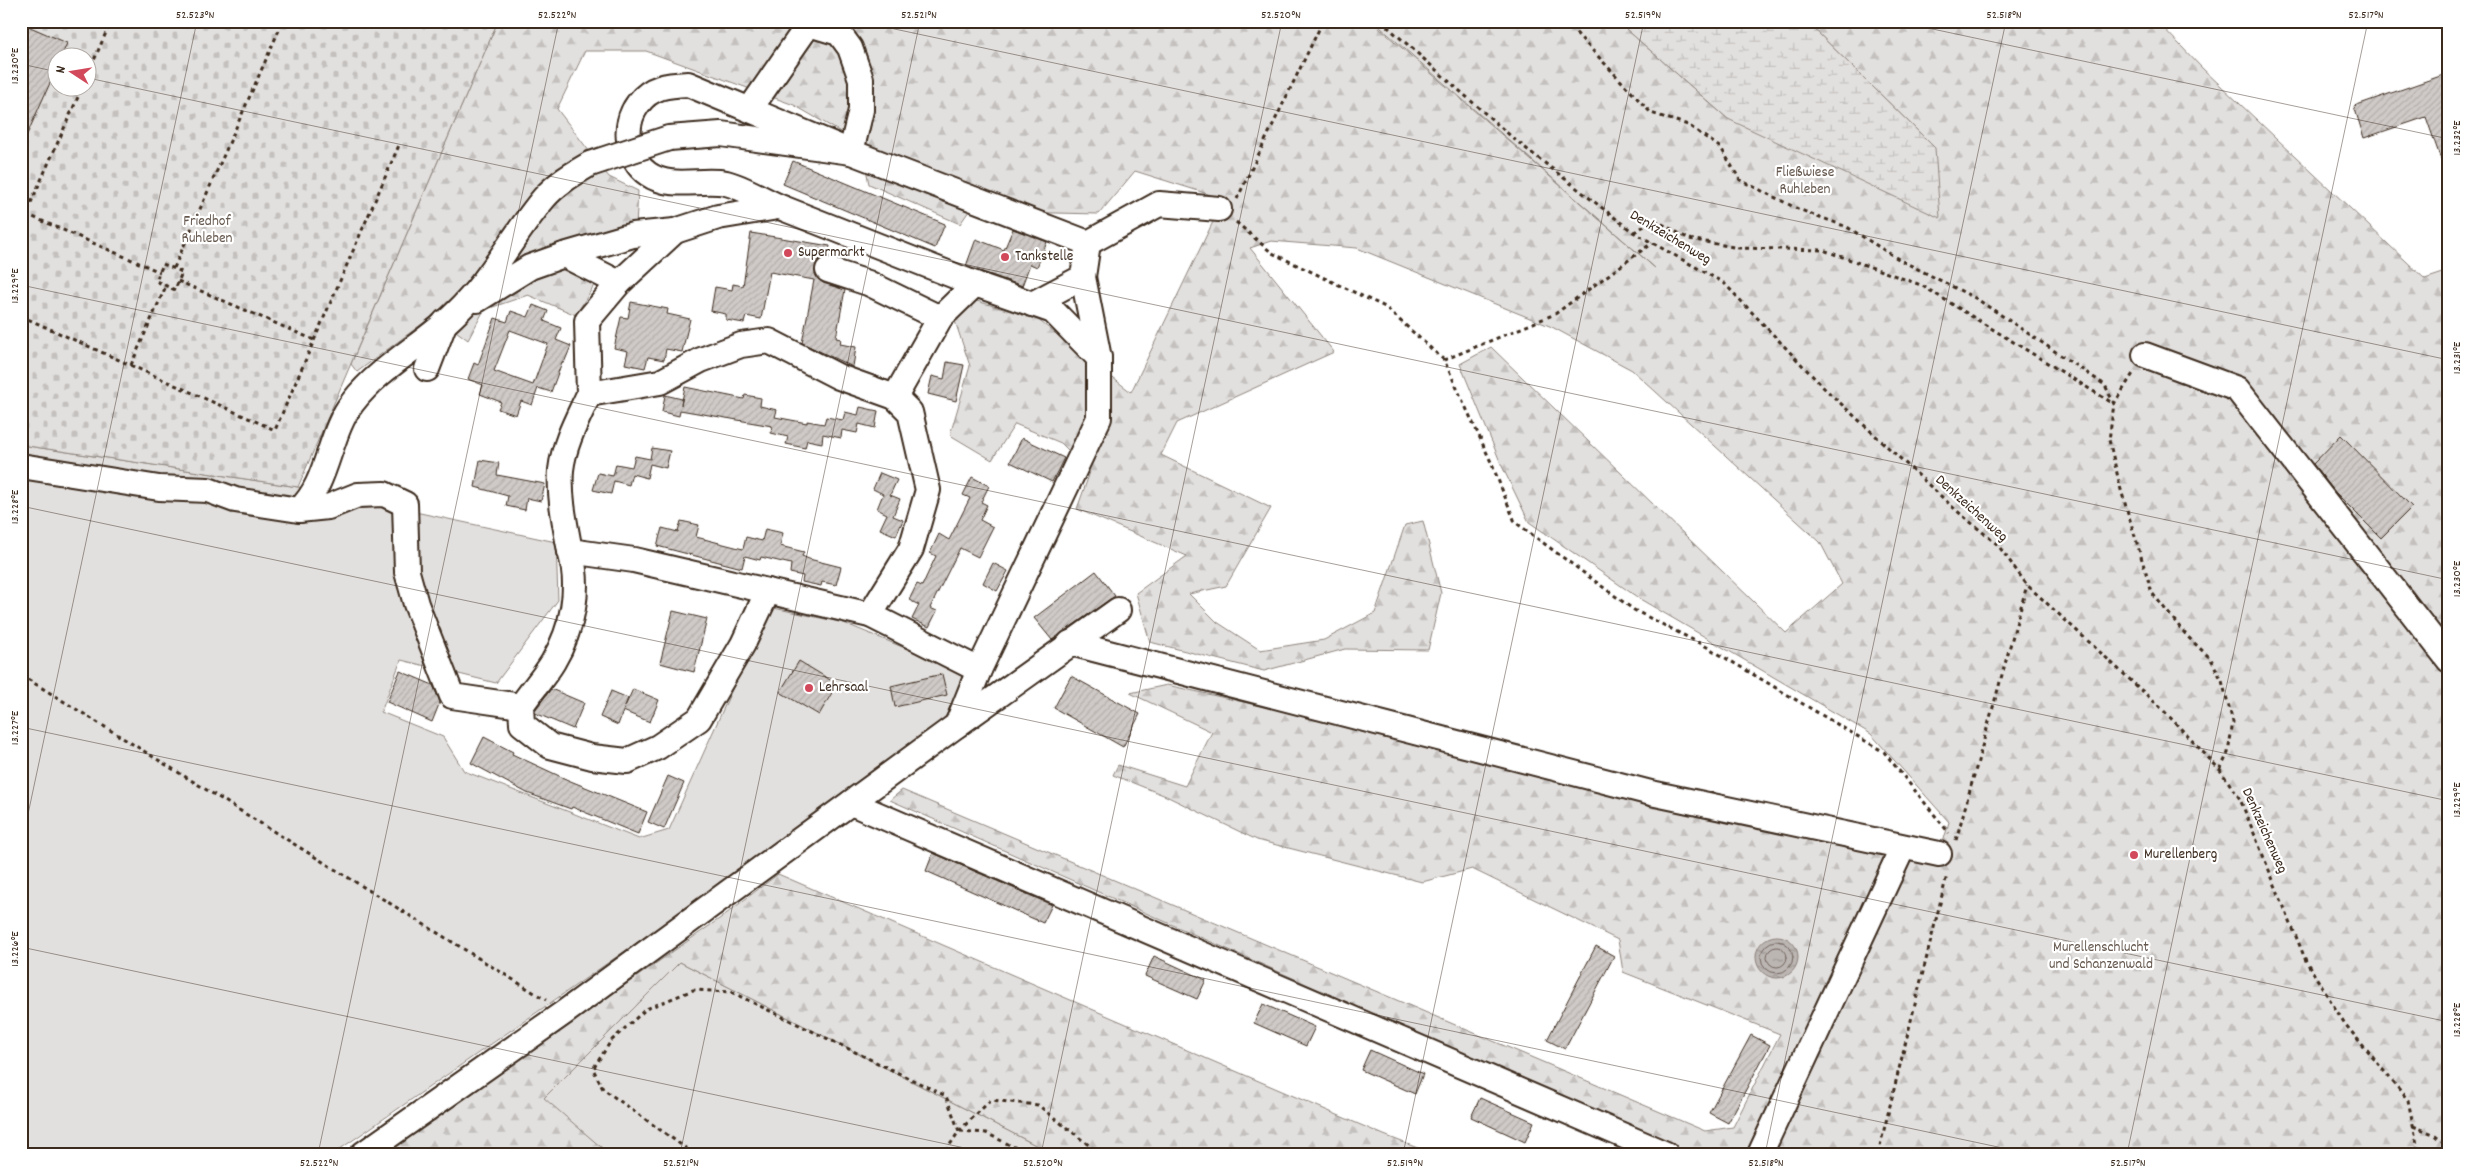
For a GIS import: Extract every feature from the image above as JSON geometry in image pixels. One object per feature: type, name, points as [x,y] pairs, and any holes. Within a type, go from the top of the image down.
[{"type":"lane","points":[[750,109],[808,23],[839,33],[850,48],[861,78],[861,110],[851,152]]},
{"type":"lane","points":[[1098,358],[1053,311],[975,284],[778,207],[727,183],[677,183],[650,176],[636,164],[628,140],[629,122],[637,105],[649,92],[666,84],[688,84],[851,152],[1088,243],[1159,204],[1227,211]]},
{"type":"lane","points":[[428,369],[451,317],[499,263],[545,197],[566,178],[590,164],[669,138],[721,134],[851,152]]},
{"type":"lane","points":[[299,510],[311,499],[331,448],[352,403],[389,364],[451,317],[530,267],[633,234],[675,231],[718,217],[778,207]]},
{"type":"lane","points":[[675,231],[619,283],[587,321],[589,394],[570,435],[561,470],[562,508],[576,572],[576,593],[566,634],[553,663],[520,706],[522,724],[550,746],[592,757],[627,761],[658,747],[699,719],[743,644],[768,591]]},
{"type":"lane","points":[[957,725],[979,670],[1099,418],[1098,358],[1083,277],[1088,243]]},
{"type":"lane","points":[[564,255],[619,283]]},
{"type":"lane","points":[[828,270],[868,282],[940,318]]},
{"type":"lane","points":[[1032,304],[1083,277]]},
{"type":"lane","points":[[895,396],[940,318],[975,284]]},
{"type":"lane","points":[[589,394],[660,382],[701,360],[741,345],[769,341],[839,377],[895,396],[910,412],[928,490],[910,549],[870,615]]},
{"type":"lane","points":[[2145,355],[2237,389],[2449,660]]},
{"type":"lane","points":[[21,466],[159,488],[208,490],[235,500],[299,510],[328,507],[358,495],[384,494],[405,504],[407,572],[416,604],[452,696],[520,706]]},
{"type":"lane","points":[[570,551],[634,560],[870,615],[979,670]]},
{"type":"lane","points":[[364,1154],[565,1012],[957,725],[1118,610]]},
{"type":"lane","points":[[1070,644],[1651,793],[1903,847],[1948,848]]},
{"type":"lane","points":[[851,804],[1666,1154]]},
{"type":"lane","points":[[1760,1154],[1903,847]]},
{"type":"path","points":[[98,51],[111,21]]},
{"type":"path","points":[[174,268],[284,21]]},
{"type":"path","points":[[1323,21],[1227,211],[1272,253],[1385,307],[1444,360],[1491,462],[1515,522],[1634,610],[1707,647],[1884,752],[1948,848]]},
{"type":"path","name":"Denkzeichenweg","points":[[1381,21],[1514,139],[1633,232],[1724,283],[1824,388],[1957,511],[1998,546],[2027,585],[2163,710],[2220,770],[2240,799],[2306,961],[2345,1024],[2408,1100],[2419,1154]]},
{"type":"path","points":[[1565,21],[1651,113],[1688,125],[1721,148],[1740,180],[1798,209],[1847,227],[1900,260],[1977,299],[2105,385],[2114,404]]},
{"type":"path","points":[[21,225],[78,98]]},
{"type":"path","points":[[21,316],[275,430],[400,143]]},
{"type":"path","points":[[26,214],[160,272]]},
{"type":"path","points":[[1633,232],[1654,220],[1689,239],[1739,248],[1823,250],[1922,285],[2114,404]]},
{"type":"path","points":[[1444,360],[1555,314],[1652,243]]},
{"type":"path","points":[[163,264],[182,272],[175,290],[156,281],[160,272],[163,264]]},
{"type":"path","points":[[178,281],[314,340]]},
{"type":"path","points":[[131,366],[166,286]]},
{"type":"path","points":[[2145,355],[2114,404],[2109,440],[2121,490],[2152,593],[2187,636],[2211,659],[2222,680],[2233,722],[2228,753],[2220,770]]},
{"type":"path","points":[[21,676],[565,1012]]},
{"type":"path","points":[[694,1154],[603,1089],[593,1069],[611,1041],[646,1009],[693,990],[731,992],[946,1096],[959,1131]]},
{"type":"path","points":[[944,1154],[959,1131],[991,1100],[1038,1105],[1100,1154]]},
{"type":"path","points":[[2414,1126],[2433,1134],[2449,1147]]},
{"type":"path","points":[[959,1131],[986,1133],[1028,1154]]},
{"type":"green space","name":"Friedhof Ruhleben","points":[[21,21],[498,21],[298,487],[21,445]]},
{"type":"green space","points":[[498,21],[1371,21],[1655,268],[1373,21],[1617,21],[1728,119],[1935,148],[1806,21],[2157,21],[2202,68],[2425,279],[2449,271],[2449,1154],[1691,1154],[890,800],[902,790],[1705,1131],[1733,1127],[1780,1034],[1623,972],[1618,940],[1472,869],[1422,882],[1257,840],[1166,796],[1113,775],[1118,765],[1185,786],[1212,732],[1130,693],[1167,685],[1458,750],[1664,808],[1937,863],[1949,822],[1871,734],[1640,599],[1529,522],[1501,464],[1460,364],[1491,347],[1786,633],[1842,584],[1820,542],[1632,370],[1552,327],[1357,248],[1271,241],[1250,248],[1334,352],[1177,423],[1161,455],[1271,508],[1226,586],[1189,594],[1217,622],[1260,650],[1324,640],[1375,613],[1405,525],[1423,521],[1441,593],[1428,650],[1345,649],[1264,671],[1150,642],[1136,593],[1187,556],[1077,509],[1090,472],[1061,443],[1015,424],[992,460],[950,435],[970,366],[955,321],[970,299],[1037,319],[1131,392],[1224,199],[1135,171],[1099,214],[969,211],[960,224],[869,184],[861,144],[794,105],[646,51],[585,51],[557,109],[609,177],[638,191],[636,226],[568,243],[596,282],[576,315],[528,295],[484,310],[468,340],[434,315],[357,372],[351,364]]},
{"type":"green space","points":[[1617,21],[1806,21],[1935,148],[1940,218],[1728,119]]},
{"type":"green space","points":[[21,445],[298,487],[556,542],[558,600],[496,683],[401,660],[381,712],[443,737],[464,771],[639,839],[669,830],[769,607],[844,623],[968,674],[944,719],[684,910],[333,1154],[21,1154]]},
{"type":"green space","points":[[778,874],[1384,1135],[1433,1154],[1053,1154],[680,962],[544,1098],[609,1154],[384,1154],[722,917]]},
{"type":"green space","points":[[680,962],[1053,1154],[609,1154],[543,1099]]},
{"type":"water","points":[[1781,936],[1789,939],[1795,945],[1798,957],[1795,969],[1789,975],[1773,978],[1765,975],[1759,969],[1756,953],[1759,945],[1765,939]]},
{"type":"building","points":[[21,23],[67,43],[65,48],[48,48],[48,87],[21,148]]},
{"type":"building","points":[[2449,73],[2449,174],[2446,174],[2426,117],[2364,138],[2354,106]]},
{"type":"building","points":[[793,161],[945,224],[935,248],[783,184]]},
{"type":"building","name":"Tankstelle","points":[[1013,229],[1047,242],[1037,267],[1030,264],[1022,286],[966,266],[976,239],[1004,250]]},
{"type":"building","points":[[751,233],[830,246],[828,257],[818,260],[815,272],[818,279],[823,283],[845,290],[836,338],[841,339],[840,344],[856,347],[853,367],[802,343],[814,280],[770,272],[761,319],[746,316],[744,323],[726,320],[726,314],[711,311],[715,287],[732,290],[733,284],[743,286]]},
{"type":"building","points":[[631,302],[668,309],[667,314],[690,319],[682,352],[666,349],[664,360],[648,357],[645,368],[625,364],[628,351],[614,348],[621,317],[628,318]]},
{"type":"building","points":[[533,305],[548,311],[544,321],[561,328],[556,340],[571,346],[564,363],[562,362],[551,392],[538,388],[532,405],[521,401],[516,415],[498,409],[501,402],[480,394],[483,385],[468,379],[474,363],[478,365],[495,318],[507,322],[511,311],[528,317]],"holes":[[[510,330],[548,344],[533,385],[494,371]]]},
{"type":"building","points":[[947,362],[964,365],[956,401],[928,394],[932,376],[944,379]]},
{"type":"building","points":[[685,387],[744,399],[745,395],[761,398],[760,406],[777,410],[775,417],[807,423],[807,421],[824,424],[826,417],[843,420],[845,412],[858,415],[860,407],[878,411],[875,428],[859,424],[857,433],[842,430],[841,438],[823,434],[822,443],[807,440],[805,448],[786,444],[788,437],[771,433],[772,426],[680,410],[679,416],[662,412],[665,395],[682,399],[681,405]]},
{"type":"building","points":[[2341,435],[2412,507],[2381,538],[2335,492],[2313,464]]},
{"type":"building","points":[[1022,438],[1064,458],[1052,482],[1010,462]]},
{"type":"building","points":[[652,448],[670,451],[666,468],[650,464],[647,478],[632,474],[629,485],[614,481],[611,494],[593,490],[598,473],[613,476],[616,464],[632,467],[635,456],[650,459]]},
{"type":"building","points":[[480,460],[499,463],[497,475],[545,484],[541,501],[527,498],[525,510],[506,506],[508,496],[475,487]]},
{"type":"building","points":[[880,473],[897,480],[890,495],[900,499],[893,516],[903,520],[896,536],[880,529],[887,514],[877,509],[883,494],[873,489]]},
{"type":"building","points":[[972,477],[989,486],[981,502],[987,505],[980,520],[993,527],[978,557],[960,548],[930,608],[937,611],[929,627],[912,619],[919,605],[909,600],[917,584],[922,586],[936,556],[930,553],[939,534],[949,540],[970,498],[963,495]]},
{"type":"building","points":[[681,521],[699,525],[696,537],[743,549],[746,537],[762,541],[765,529],[783,533],[780,546],[804,552],[802,556],[809,559],[841,567],[836,585],[822,582],[821,586],[802,582],[803,576],[790,573],[791,564],[761,557],[760,560],[745,556],[742,568],[657,546],[662,528],[678,532]]},
{"type":"building","points":[[993,563],[1008,571],[997,591],[983,583]]},
{"type":"building","points":[[1096,571],[1115,596],[1052,640],[1034,618]]},
{"type":"building","points":[[673,611],[707,619],[694,672],[660,663]]},
{"type":"building","name":"Lehrsaal","points":[[799,661],[837,684],[819,715],[780,692]]},
{"type":"building","points":[[400,671],[433,685],[440,702],[432,722],[387,702]]},
{"type":"building","points":[[942,674],[947,695],[895,707],[891,686]]},
{"type":"building","points":[[1071,676],[1140,714],[1123,747],[1054,708]]},
{"type":"building","points":[[551,689],[584,703],[573,729],[535,713],[535,710]]},
{"type":"building","points":[[633,689],[659,700],[650,722],[623,711]]},
{"type":"building","points":[[611,691],[628,698],[618,725],[600,717]]},
{"type":"building","points":[[484,737],[513,752],[512,754],[568,780],[647,812],[638,834],[572,807],[571,809],[527,793],[471,763]]},
{"type":"building","points":[[668,776],[684,783],[664,829],[648,822]]},
{"type":"building","points":[[933,853],[1052,905],[1043,923],[926,871]]},
{"type":"building","points":[[1596,946],[1614,956],[1565,1049],[1547,1040]]},
{"type":"building","points":[[1154,956],[1206,980],[1197,999],[1145,976]]},
{"type":"building","points":[[1263,1004],[1315,1027],[1306,1046],[1254,1023]]},
{"type":"building","points":[[1751,1035],[1770,1045],[1728,1123],[1709,1113]]},
{"type":"building","points":[[1370,1050],[1423,1074],[1415,1094],[1361,1070]]},
{"type":"building","points":[[1480,1098],[1534,1122],[1525,1142],[1471,1117]]},
{"type":"place","name":"Supermarkt","points":[[788,253]]},
{"type":"place","name":"Tankstelle","points":[[1005,257]]},
{"type":"place","name":"Lehrsaal","points":[[809,688]]},
{"type":"place","name":"Murellenberg","points":[[2134,855]]},
{"type":"park label","name":"Fließwiese Ruhleben","points":[[1805,182]]},
{"type":"park label","name":"Murellenschlucht und Schanzenwald","points":[[2101,956]]}]
